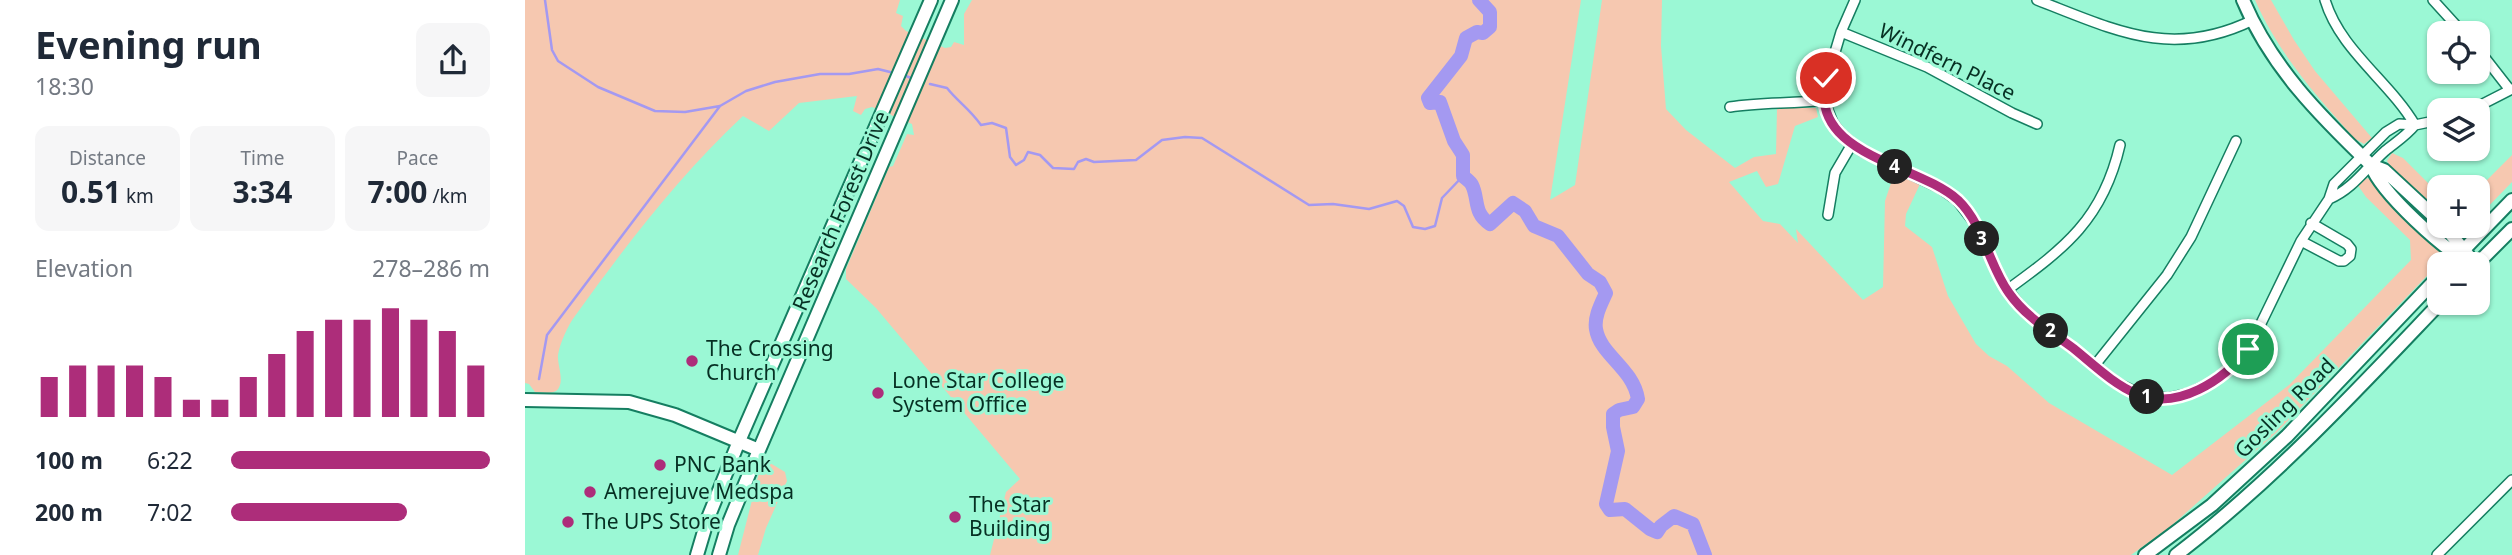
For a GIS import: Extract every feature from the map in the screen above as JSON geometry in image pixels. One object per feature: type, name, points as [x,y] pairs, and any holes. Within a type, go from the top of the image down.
[{"type":"main road","name":"Research Forest Drive","points":[[697,555],[708,519],[739,441],[930,0]]},
{"type":"main road","name":"Research Forest Drive","points":[[719,555],[728,525],[759,450],[952,0]]},
{"type":"main road","points":[[2243,0],[2292,83],[2361,156],[2371,165],[2384,170],[2427,210]]},
{"type":"main road","points":[[2371,165],[2376,178],[2452,252]]},
{"type":"main road","points":[[2462,252],[2512,200]]},
{"type":"main road","points":[[2487,252],[2512,229]]},
{"type":"main road","name":"Gosling Road","points":[[2145,555],[2212,505],[2287,436],[2427,289]]},
{"type":"main road","name":"Gosling Road","points":[[2176,555],[2224,519],[2300,449],[2428,315]]},
{"type":"main road","points":[[525,400],[629,402],[675,415],[759,450]]},
{"type":"street","points":[[1855,0],[1826,78],[1824,100],[1833,123],[1852,144],[1940,188],[1957,200],[1977,226],[2007,290],[2023,310],[2117,383],[2144,396],[2178,396],[2211,383],[2233,366],[2248,349],[2301,241],[2329,199],[2334,184],[2386,132],[2399,124],[2427,123]]},
{"type":"street","points":[[2036,0],[2138,37],[2206,37],[2225,33],[2253,20]]},
{"type":"street","points":[[2325,0],[2343,38],[2405,109],[2415,125]]},
{"type":"street","points":[[2433,0],[2452,21]]},
{"type":"street","name":"Windfern Place","points":[[1842,32],[1927,67],[2037,124]]},
{"type":"street","points":[[2490,64],[2511,90],[2490,100]]},
{"type":"street","points":[[1730,107],[1754,103],[1824,100]]},
{"type":"street","points":[[2329,199],[2343,193],[2415,125]]},
{"type":"street","points":[[2095,365],[2168,275],[2191,237],[2236,141]]},
{"type":"street","points":[[1828,215],[1835,173],[1852,144]]},
{"type":"street","points":[[2007,290],[2053,257],[2086,222],[2108,184],[2120,145]]},
{"type":"street","points":[[2301,241],[2339,261],[2350,256],[2351,250],[2347,244],[2311,223]]},
{"type":"street","points":[[2437,555],[2510,486]]},
{"type":"shaded area","points":[[525,0],[900,0],[896,13],[903,16],[901,26],[906,31],[945,48],[951,47],[954,42],[964,45],[964,14],[972,0],[1581,0],[1550,200],[1575,185],[1602,0],[1662,0],[1661,46],[1666,109],[1686,130],[1735,168],[1754,157],[1776,154],[1777,108],[1816,108],[1818,117],[1795,126],[1778,184],[1766,187],[1757,171],[1729,182],[1763,221],[1780,224],[1798,243],[1796,229],[1863,300],[1883,287],[1885,201],[1895,171],[1920,184],[1906,214],[1905,226],[1932,247],[1948,296],[1976,344],[1989,356],[2007,366],[2049,403],[2172,475],[2289,385],[2411,260],[2410,240],[2366,197],[2357,184],[2364,178],[2372,179],[2443,252],[2427,252],[2427,276],[2277,432],[2171,526],[2131,555],[990,555],[1006,492],[1020,479],[876,308],[846,279],[846,269],[889,167],[893,166],[907,134],[914,135],[912,124],[872,107],[865,109],[861,115],[853,111],[857,96],[799,103],[769,131],[743,116],[654,212],[572,320],[558,355],[561,379],[559,388],[551,392],[535,392],[525,383]]},
{"type":"shaded area","points":[[2255,0],[2271,0],[2315,71],[2372,138],[2364,144],[2355,139],[2326,106],[2287,57]]},
{"type":"shaded area","points":[[2392,153],[2403,158],[2427,182],[2427,202],[2392,169],[2387,161]]},
{"type":"shaded area","points":[[2512,155],[2512,182],[2490,205],[2490,177]]},
{"type":"shaded area","points":[[770,463],[785,472],[787,481],[766,528],[758,555],[738,555],[760,469]]},
{"type":"waterway","points":[[545,0],[552,50],[558,61],[598,87],[655,111],[685,112],[720,106],[746,91],[775,82],[820,74],[849,74],[878,69],[890,72]]},
{"type":"waterway","points":[[1479,0],[1490,12],[1490,27],[1483,33],[1477,32],[1466,38],[1461,56],[1428,98],[1430,103],[1440,102],[1454,141],[1463,155],[1463,176],[1472,185],[1479,211],[1485,220],[1490,224],[1513,203],[1525,211],[1534,226],[1558,236],[1588,274],[1600,282],[1606,293],[1598,311],[1596,329],[1604,347],[1630,379],[1638,399],[1633,407],[1613,414],[1618,451],[1606,504],[1610,510],[1625,509],[1657,532],[1674,516],[1693,524],[1705,555]]},
{"type":"waterway","points":[[906,76],[911,78]]},
{"type":"waterway","points":[[930,84],[947,88],[981,125],[992,123],[1006,128],[1010,157],[1016,165],[1024,160],[1028,152],[1040,155],[1053,168],[1074,169],[1078,162],[1086,159],[1094,162],[1136,160],[1162,140],[1202,138],[1309,205],[1333,204],[1369,209],[1397,201],[1404,206],[1413,227],[1425,229],[1435,226],[1442,198],[1463,176]]},
{"type":"waterway","points":[[539,379],[547,335],[720,106]]},
{"type":"place","name":"The Crossing Church","points":[[692,361]]},
{"type":"place","name":"Lone Star College System Office","points":[[878,393]]},
{"type":"place","name":"PNC Bank","points":[[660,465]]},
{"type":"place","name":"Amerejuve Medspa","points":[[590,492]]},
{"type":"place","name":"The Star Building","points":[[955,517]]},
{"type":"place","name":"The UPS Store","points":[[568,522]]},
{"type":"route","points":[[1826,78],[1824,100],[1833,123],[1842,135],[1862,151],[1940,188],[1957,200],[1972,216],[2000,279],[2023,310],[2117,383],[2136,394],[2158,398],[2190,393],[2211,383],[2233,366],[2248,349]]}]
